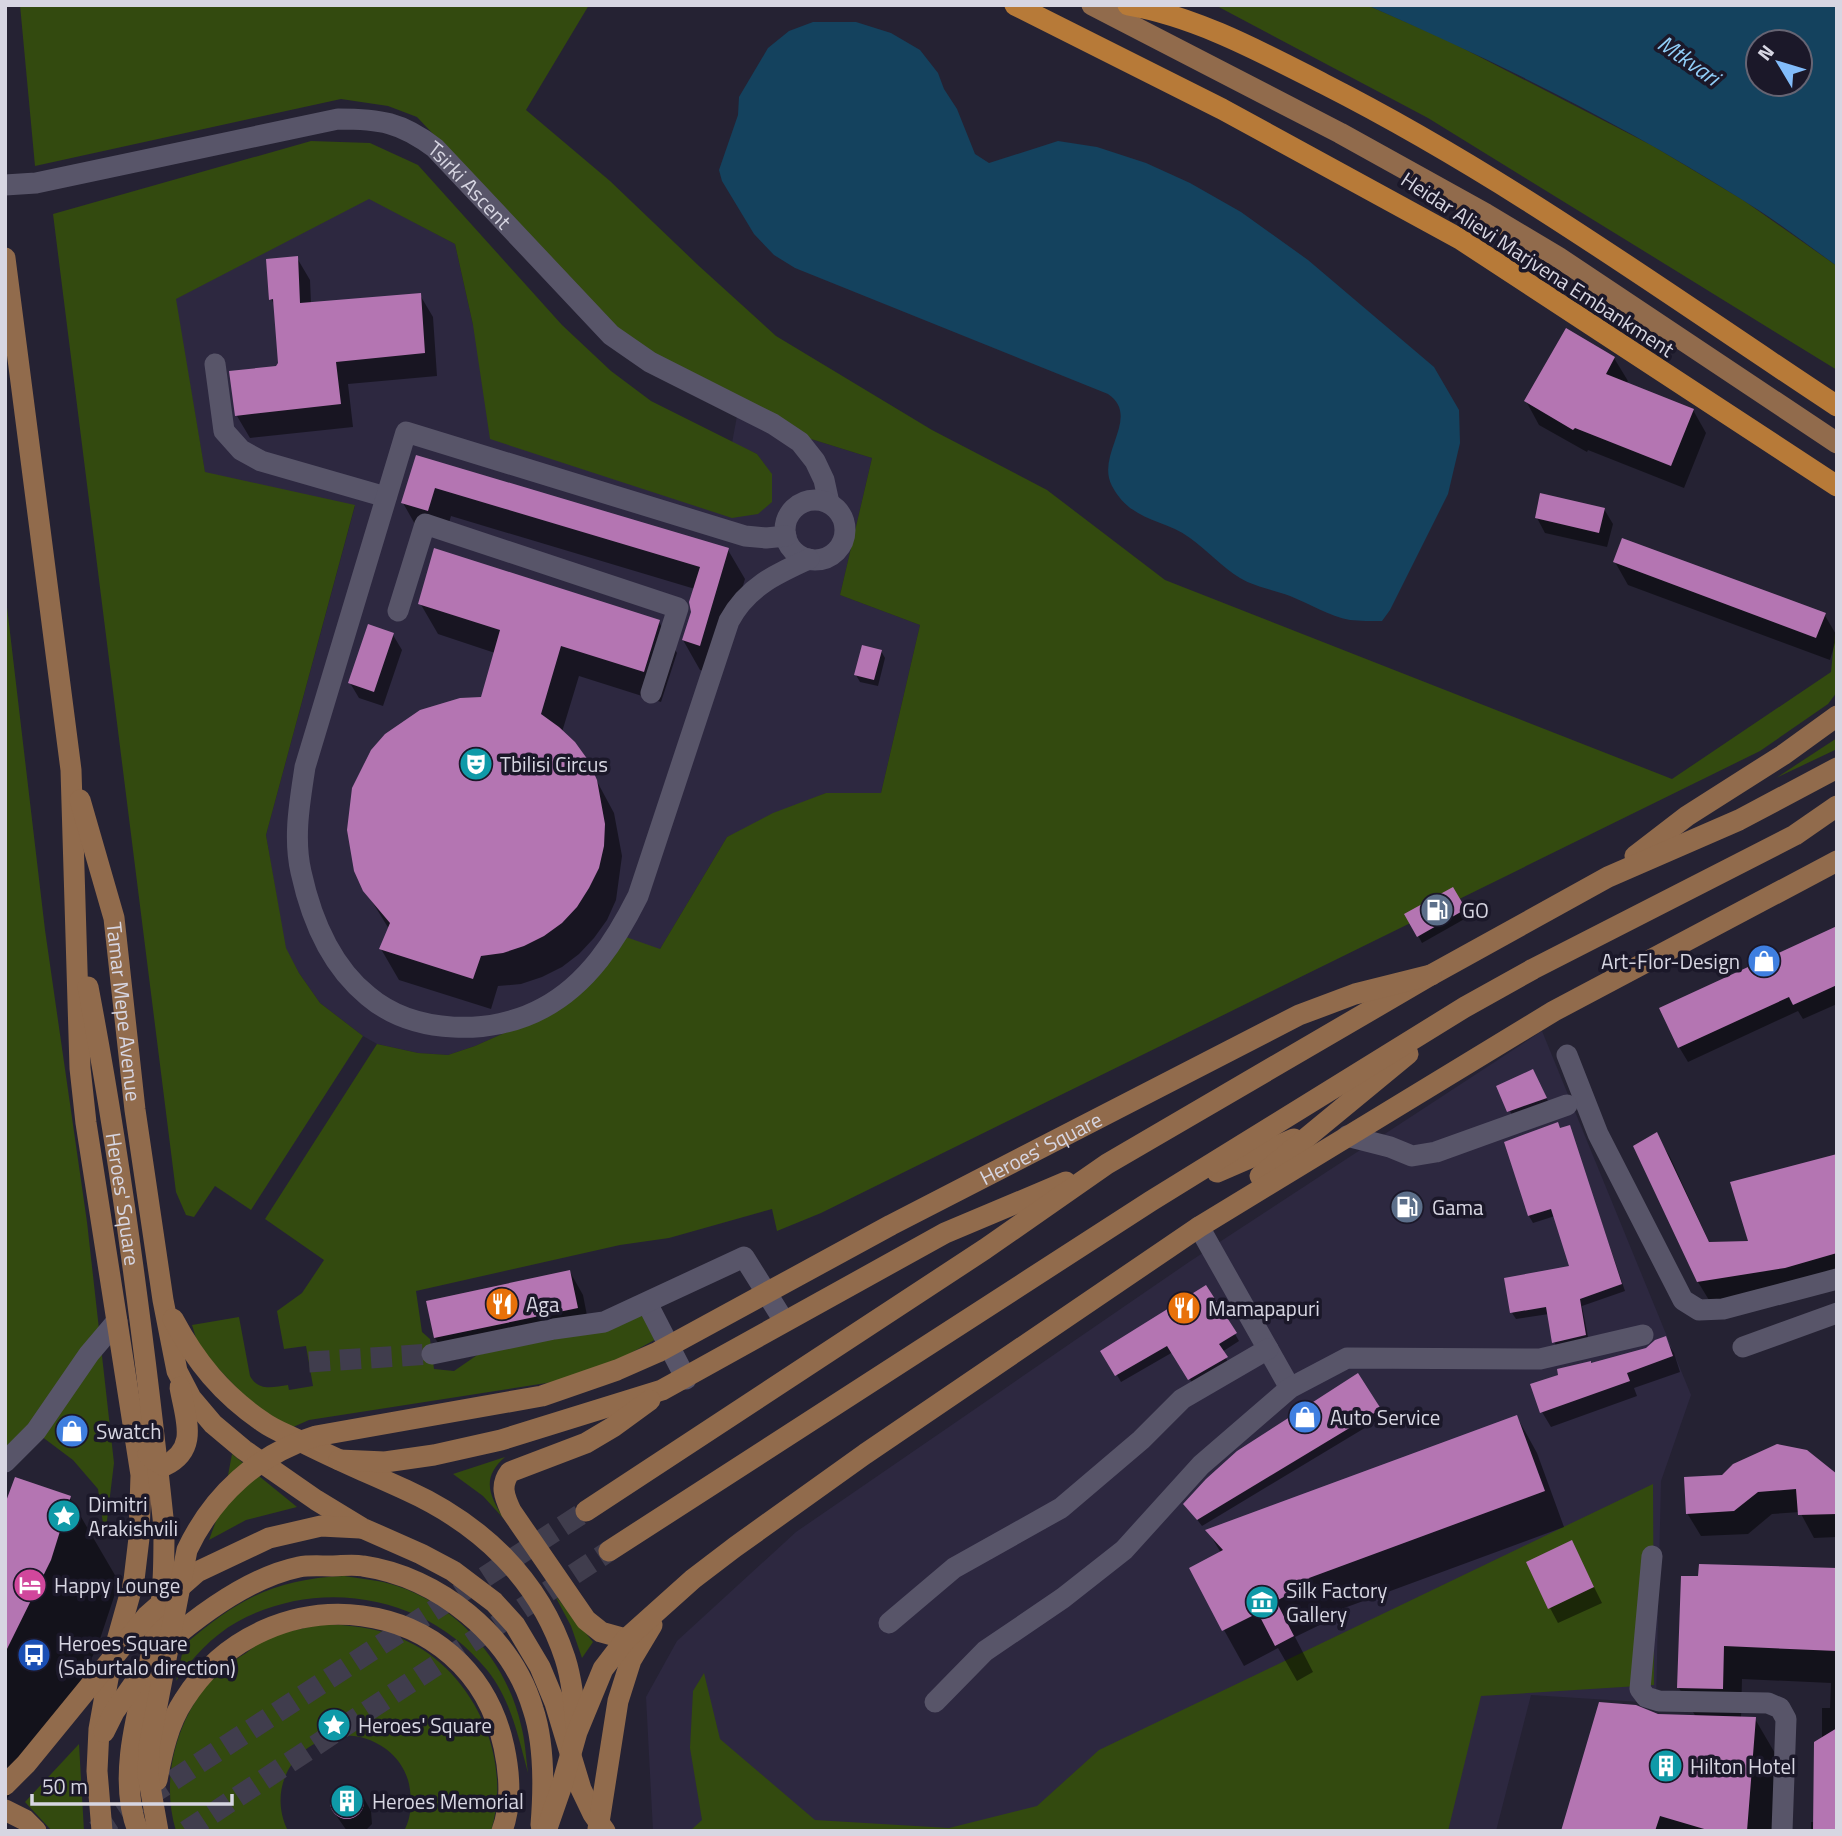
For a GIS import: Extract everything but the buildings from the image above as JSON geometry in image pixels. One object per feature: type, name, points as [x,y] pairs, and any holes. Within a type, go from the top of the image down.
[{"type":"highway","name":"Heidar Alievi Marjvena Embankment","points":[[1016,5],[1188,91],[1420,215],[1837,486]]},
{"type":"highway","points":[[1128,5],[1157,10],[1211,30],[1289,66],[1425,138],[1583,234],[1837,406]]},
{"type":"main road","points":[[1091,5],[1340,133],[1486,214],[1558,257],[1837,443]]},
{"type":"main road","name":"Tamar Mepe Avenue","points":[[6,265],[71,770],[76,923]]},
{"type":"main road","points":[[1807,467],[1837,496]]},
{"type":"main road","points":[[1608,877],[1687,816],[1783,755],[1837,716]]},
{"type":"main road","points":[[1431,975],[1608,877],[1739,820],[1837,768]]},
{"type":"main road","name":"Tamar Mepe Avenue","points":[[71,770],[114,918],[135,1111],[163,1300]]},
{"type":"main road","points":[[609,1551],[1151,1201],[1465,1007],[1532,969],[1795,835],[1837,806]]},
{"type":"main road","points":[[1199,1227],[1554,1010],[1837,861]]},
{"type":"main road","points":[[76,923],[82,1082],[141,1475],[139,1538],[134,1580],[111,1662],[98,1746],[102,1831]]},
{"type":"main road","name":"Heroes' Square","points":[[76,923],[105,1074],[130,1242],[164,1527],[164,1562],[157,1629],[130,1757],[131,1797],[138,1831]]},
{"type":"main road","name":"Heroes' Square","points":[[586,1511],[985,1249],[1107,1164],[1431,975]]},
{"type":"main road","name":"Heroes' Square","points":[[158,1831],[148,1775],[149,1747],[187,1550],[198,1527],[215,1505],[255,1466],[292,1443],[316,1436],[542,1396],[578,1385],[658,1352],[891,1225],[1299,1015],[1355,994],[1431,975]]},
{"type":"main road","points":[[1199,1227],[1465,1007]]},
{"type":"main road","points":[[1151,1201],[1458,1067]]},
{"type":"main road","name":"Heroes' Square","points":[[339,1460],[385,1462],[447,1452],[501,1440],[662,1390],[945,1233],[1107,1164]]},
{"type":"main road","name":"Heroes' Square","points":[[546,1831],[577,1732],[603,1669],[626,1639],[714,1563],[796,1503],[1199,1227]]},
{"type":"main road","points":[[133,1420],[147,1452],[164,1466],[176,1461],[185,1450],[188,1434],[163,1300]]},
{"type":"main road","name":"Heroes' Square","points":[[163,1300],[192,1354],[226,1393],[264,1423],[446,1509],[476,1530],[513,1567],[542,1610],[565,1658],[577,1732]]},
{"type":"main road","points":[[177,1371],[191,1398],[213,1424],[244,1450],[362,1528],[453,1571],[494,1602],[527,1642],[540,1667],[555,1703],[581,1789],[605,1831]]},
{"type":"main road","points":[[626,1639],[601,1632],[586,1620],[511,1511],[503,1488],[510,1472],[586,1443],[613,1427],[662,1390]]},
{"type":"main road","points":[[5,1785],[26,1764],[147,1616],[197,1572],[269,1538],[321,1526],[362,1528]]},
{"type":"main road","points":[[98,1746],[114,1712],[134,1681],[161,1649],[197,1618],[231,1597],[280,1573],[300,1567],[361,1566],[398,1574],[443,1595],[481,1625],[504,1651],[518,1673],[534,1709],[543,1777],[540,1831]]},
{"type":"main road","points":[[598,1831],[618,1701],[631,1660],[664,1604]]},
{"type":"main road","points":[[153,1808],[160,1763],[170,1726],[183,1701],[216,1661],[238,1644],[285,1621],[309,1615],[350,1614],[398,1624],[440,1647],[467,1671],[488,1701],[507,1760],[510,1790],[502,1831]]},
{"type":"main road","points":[[5,1810],[25,1820],[36,1831]]},
{"type":"street","name":"Tsirki Ascent","points":[[5,185],[36,183],[338,119],[381,120],[401,126],[435,148],[611,335],[650,362],[773,424],[800,442],[819,470],[829,503]]},
{"type":"street","points":[[215,364],[224,432],[240,450],[261,461],[386,497]]},
{"type":"street","points":[[786,536],[745,536],[406,432],[305,767],[297,839],[300,871],[327,946],[345,973],[369,997],[402,1016],[452,1027],[481,1027],[515,1021],[546,1007],[572,987],[599,960],[622,929],[638,896],[729,621],[737,604],[752,589],[775,574],[809,559],[828,557],[841,544],[845,526],[836,509],[820,500],[801,503],[788,517],[786,536],[794,551],[809,559]]},
{"type":"street","points":[[398,611],[425,524],[678,608],[651,693]]},
{"type":"street","points":[[1567,1055],[1598,1134],[1683,1300],[1699,1310],[1723,1309],[1837,1279]]},
{"type":"street","points":[[1347,1136],[1390,1147],[1412,1156],[1436,1152],[1567,1105]]},
{"type":"street","points":[[1199,1227],[1290,1388]]},
{"type":"street","points":[[432,1354],[554,1329],[604,1322],[744,1257],[784,1321]]},
{"type":"street","points":[[647,1303],[686,1379]]},
{"type":"street","points":[[1743,1347],[1837,1313]]},
{"type":"street","points":[[5,1462],[36,1431],[89,1354],[117,1321]]},
{"type":"street","points":[[935,1702],[985,1651],[1063,1598],[1124,1550],[1201,1465],[1290,1388],[1347,1358],[1540,1359],[1643,1335]]},
{"type":"street","points":[[889,1623],[954,1568],[1061,1508],[1141,1440],[1182,1399],[1268,1349]]},
{"type":"street","points":[[1651,1556],[1640,1689],[1646,1697],[1659,1701],[1768,1703],[1780,1708],[1786,1719],[1782,1831]]},
{"type":"shaded area","points":[[369,198],[455,244],[473,325],[772,501],[771,474],[757,454],[732,443],[737,416],[872,458],[840,595],[920,625],[881,793],[826,793],[727,837],[660,949],[547,1014],[448,1055],[418,1053],[377,1044],[363,1036],[320,1003],[285,948],[266,835],[355,506],[205,473],[175,299]]},
{"type":"shaded area","points":[[1542,1031],[1691,1395],[1661,1481],[1656,1703],[1531,1695],[1496,1831],[653,1831],[646,1697],[677,1641],[796,1532],[1189,1262]]},
{"type":"green space","points":[[20,5],[589,5],[526,110],[610,181],[776,336],[932,430],[1047,490],[1165,580],[1672,779],[1831,672],[1837,613],[1837,692],[1828,704],[1760,751],[821,1213],[777,1231],[772,1209],[669,1238],[620,1245],[416,1291],[422,1332],[430,1339],[434,1369],[454,1371],[486,1349],[645,1308],[658,1338],[611,1364],[559,1381],[309,1420],[284,1431],[265,1418],[199,1348],[192,1325],[239,1317],[250,1376],[254,1381],[267,1387],[288,1385],[289,1390],[313,1386],[306,1346],[284,1349],[277,1311],[302,1293],[324,1260],[265,1219],[377,1044],[418,1053],[448,1055],[547,1014],[626,937],[660,949],[727,837],[773,813],[826,793],[881,793],[920,625],[840,595],[872,458],[737,416],[619,331],[417,117],[388,106],[341,99],[35,166]]},
{"type":"green space","points":[[1215,5],[1367,5],[1447,40],[1653,146],[1743,200],[1837,266],[1837,370],[1428,118]]},
{"type":"green space","points":[[311,141],[370,143],[418,165],[562,325],[611,371],[651,401],[757,454],[772,474],[772,502],[758,514],[732,518],[490,439],[473,325],[455,244],[369,199],[176,299],[205,472],[355,505],[266,835],[286,948],[320,1003],[363,1036],[251,1210],[215,1186],[194,1217],[186,1215],[176,1192],[53,214]]},
{"type":"green space","points":[[5,590],[45,930],[87,1222],[114,1463],[105,1537],[98,1489],[73,1460],[37,1433],[5,1446]]},
{"type":"green space","points":[[1837,738],[1837,749],[1776,778]]},
{"type":"green space","points":[[232,1454],[297,1507],[246,1520],[209,1540],[223,1502]]},
{"type":"green space","points":[[505,1457],[497,1465],[490,1480],[491,1494],[504,1519],[483,1496],[453,1474]]},
{"type":"green space","points":[[1653,1484],[1654,1685],[1481,1696],[1448,1831],[690,1831],[702,1820],[690,1748],[693,1691],[704,1673],[720,1739],[815,1820],[949,1828],[1037,1806],[1099,1750]]},
{"type":"green space","points":[[344,1576],[391,1584],[419,1595],[440,1607],[477,1639],[492,1659],[514,1702],[522,1731],[528,1773],[508,1706],[487,1670],[462,1645],[434,1624],[403,1610],[371,1601],[337,1597],[303,1600],[269,1608],[237,1622],[219,1634],[196,1656],[176,1681],[184,1645],[239,1604],[276,1587]]},
{"type":"green space","points":[[554,1594],[593,1642],[582,1658],[571,1626]]},
{"type":"green space","name":"Heroes' Square","points":[[321,1624],[361,1627],[400,1638],[426,1652],[448,1670],[466,1692],[481,1718],[491,1745],[497,1774],[497,1803],[491,1831],[404,1831],[410,1814],[411,1796],[408,1779],[400,1764],[386,1749],[364,1738],[342,1736],[322,1740],[304,1751],[290,1767],[282,1786],[281,1808],[288,1831],[176,1831],[170,1788],[176,1745],[193,1705],[205,1687],[222,1668],[265,1639]]},
{"type":"green space","points":[[79,1744],[84,1831],[52,1831],[25,1802]]},
{"type":"water","name":"Mtkvari","points":[[1367,5],[1833,5],[1837,8],[1837,266],[1789,231],[1696,171],[1605,119],[1510,71]]},
{"type":"water","points":[[813,22],[856,22],[891,33],[920,50],[938,73],[944,89],[957,109],[975,154],[989,163],[1058,141],[1097,147],[1146,163],[1190,183],[1241,212],[1308,260],[1434,367],[1459,410],[1460,443],[1448,494],[1382,621],[1342,618],[1246,581],[1190,538],[1128,506],[1112,486],[1108,474],[1121,414],[1117,403],[1108,394],[795,268],[774,255],[754,234],[722,181],[719,170],[738,115],[739,97],[768,48],[789,31]]},
{"type":"tunnel","points":[[309,1362],[432,1354]]},
{"type":"tunnel","points":[[95,1831],[586,1511]]},
{"type":"tunnel","points":[[186,1831],[609,1551]]},
{"type":"place","name":"Tbilisi Circus","points":[[476,764]]},
{"type":"place","name":"GO","points":[[1437,910]]},
{"type":"place","name":"Art-Flor-Design","points":[[1764,961]]},
{"type":"place","name":"Gama","points":[[1407,1207]]},
{"type":"place","name":"Aga","points":[[502,1304]]},
{"type":"place","name":"Mamapapuri","points":[[1184,1308]]},
{"type":"place","name":"Auto Service","points":[[1305,1417]]},
{"type":"place","name":"Swatch","points":[[72,1431]]},
{"type":"place","name":"Dimitri Arakishvili","points":[[64,1516]]},
{"type":"place","name":"Happy Lounge","points":[[30,1585]]},
{"type":"place","name":"Silk Factory Gallery","points":[[1262,1602]]},
{"type":"place","name":"Heroes Square (Saburtalo direction)","points":[[34,1655]]},
{"type":"place","name":"Heroes' Square","points":[[334,1725]]},
{"type":"place","name":"Hilton Hotel","points":[[1666,1766]]},
{"type":"place","name":"Heroes Memorial","points":[[347,1801]]}]
